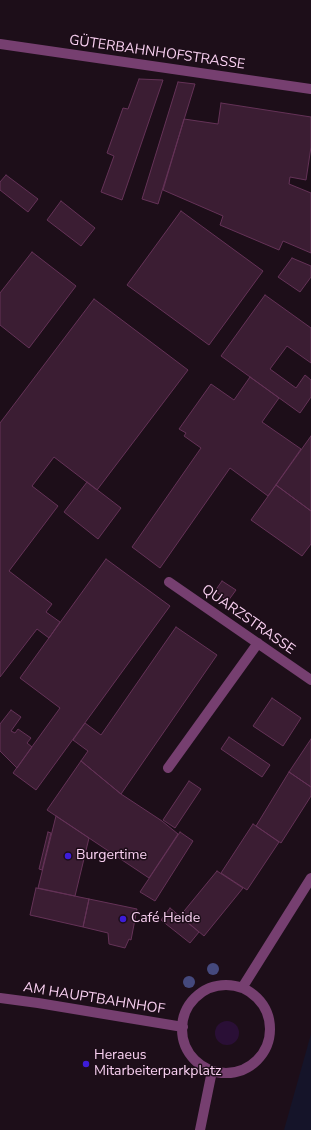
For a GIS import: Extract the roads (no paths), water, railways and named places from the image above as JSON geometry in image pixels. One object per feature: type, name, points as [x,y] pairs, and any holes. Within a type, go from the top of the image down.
[{"type":"street","name":"GÜTERBAHNHOFSTRASSE","points":[[0,44],[311,89]]},
{"type":"street","name":"QUARZSTRASSE","points":[[169,582],[311,680]]},
{"type":"street","points":[[168,768],[258,643]]},
{"type":"street","points":[[242,988],[311,878]]},
{"type":"street","points":[[217,986],[242,988],[253,994],[260,1002],[269,1018],[270,1034],[266,1048],[256,1062],[242,1070],[230,1074],[212,1071],[205,1068],[195,1060],[186,1045],[183,1027],[185,1014],[191,1003],[203,992],[217,986]]},
{"type":"street","name":"AM HAUPTBAHNHOF","points":[[0,998],[183,1027]]},
{"type":"street","points":[[200,1130],[212,1071]]},
{"type":"place","name":"Burgertime","points":[[68,856]]},
{"type":"place","name":"Café Heide","points":[[123,919]]},
{"type":"place","name":"Heraeus Mitarbeiterparkplatz","points":[[86,1064]]}]
